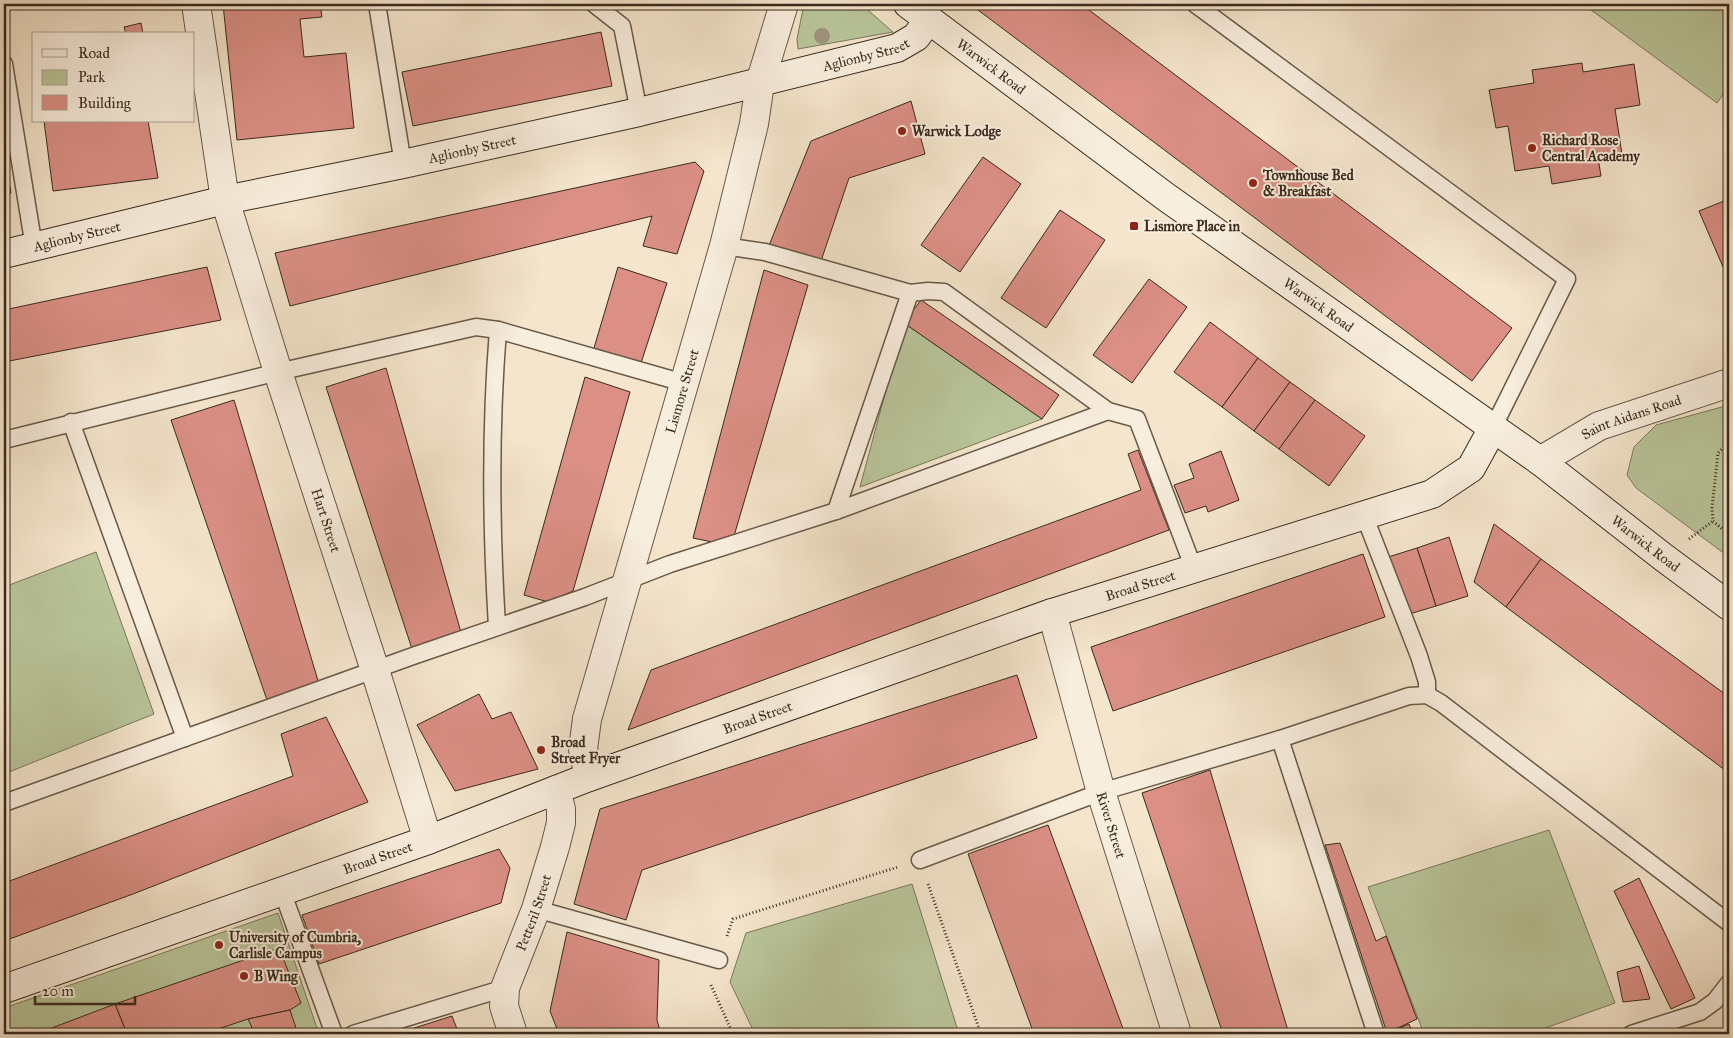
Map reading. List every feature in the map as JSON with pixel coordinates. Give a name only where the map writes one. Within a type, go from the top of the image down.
[{"type":"street","name":"Hart Street","points":[[196,4],[225,200],[428,840]]},
{"type":"street","name":"Lismore Street","points":[[589,777],[583,749],[587,719],[625,582],[724,246],[754,124],[760,83],[784,4]]},
{"type":"street","name":"Aglionby Street","points":[[4,254],[225,200],[403,164],[639,112],[897,48],[916,37],[918,11]]},
{"type":"street","name":"Warwick Road","points":[[918,11],[1166,197],[1540,461],[1729,606]]},
{"type":"street","name":"Saint Aidans Road","points":[[1540,461],[1599,426],[1729,383]]},
{"type":"street","name":"Broad Street","points":[[4,989],[428,840],[589,777],[1052,613],[1432,494],[1471,468],[1494,428]]},
{"type":"street","name":"River Street","points":[[1052,613],[1101,792],[1177,1034]]},
{"type":"street","name":"Petteril Street","points":[[513,1034],[504,1006],[505,988],[536,909],[561,823],[561,809],[556,790]]},
{"type":"lane","points":[[377,4],[403,164]]},
{"type":"lane","points":[[594,4],[622,26],[639,112]]},
{"type":"lane","points":[[1195,4],[1567,279],[1494,428]]},
{"type":"lane","points":[[4,64],[34,247]]},
{"type":"lane","points":[[724,246],[765,252],[910,293],[928,290],[944,292],[1108,411],[1138,419],[1194,569]]},
{"type":"lane","points":[[836,511],[910,293]]},
{"type":"lane","points":[[4,440],[278,372],[476,327],[498,330],[684,383]]},
{"type":"lane","points":[[497,626],[493,556],[493,394],[498,330]]},
{"type":"lane","points":[[4,803],[625,582],[670,564],[836,511],[1108,411]]},
{"type":"lane","points":[[71,422],[185,738]]},
{"type":"lane","points":[[1364,515],[1419,656],[1427,682],[1427,695]]},
{"type":"lane","points":[[920,860],[1101,792],[1280,739],[1409,696],[1427,695],[1441,703],[1729,923]]},
{"type":"lane","points":[[1280,739],[1376,1034]]},
{"type":"lane","points":[[282,890],[334,1034]]},
{"type":"lane","points":[[536,909],[719,960]]},
{"type":"lane","points":[[1631,1034],[1700,1012],[1715,1001],[1729,983]]},
{"type":"lane","points":[[353,1034],[505,988]]},
{"type":"path","points":[[1729,442],[1718,453],[1712,508],[1713,521],[1729,534]]},
{"type":"path","points":[[733,1034],[710,983],[733,919],[920,860],[981,1034]]},
{"type":"green space","points":[[804,4],[861,4],[893,32],[798,49],[797,39]]},
{"type":"green space","points":[[1583,4],[1729,4],[1729,86],[1717,103]]},
{"type":"green space","points":[[904,323],[1042,419],[860,487]]},
{"type":"green space","points":[[1729,405],[1729,557],[1636,488],[1627,475],[1634,447],[1656,425]]},
{"type":"green space","points":[[96,552],[154,714],[4,774],[4,587]]},
{"type":"green space","points":[[1549,830],[1615,1003],[1529,1034],[1424,1034],[1368,887]]},
{"type":"green space","points":[[912,884],[959,1034],[755,1034],[730,982],[746,933]]},
{"type":"green space","name":"University of Cumbria, Carlisle Campus","points":[[278,913],[319,1034],[4,1034],[4,1008]]},
{"type":"building","points":[[223,4],[320,4],[322,17],[300,19],[304,57],[346,53],[354,128],[237,140]]},
{"type":"building","points":[[970,4],[1081,4],[1512,328],[1472,381]]},
{"type":"building","points":[[141,23],[143,32],[125,32],[124,27]]},
{"type":"building","points":[[601,32],[612,86],[413,126],[402,72]]},
{"type":"building","points":[[1582,63],[1583,72],[1634,64],[1640,105],[1615,109],[1622,154],[1598,158],[1601,176],[1552,184],[1549,166],[1515,171],[1508,126],[1496,128],[1489,90],[1534,83],[1532,70]]},
{"type":"building","points":[[911,101],[925,154],[849,178],[821,261],[768,248],[811,141]]},
{"type":"building","points":[[44,122],[148,122],[158,178],[53,191]]},
{"type":"building","points":[[4,154],[11,193],[4,195]]},
{"type":"building","points":[[983,157],[1021,184],[960,272],[921,245]]},
{"type":"building","points":[[695,162],[704,171],[677,254],[643,246],[652,216],[290,306],[275,253]]},
{"type":"building","points":[[1729,199],[1729,281],[1699,211]]},
{"type":"building","points":[[1060,210],[1105,240],[1046,328],[1001,298]]},
{"type":"building","points":[[207,267],[221,320],[4,362],[4,310]]},
{"type":"building","points":[[618,267],[667,283],[641,363],[594,348]]},
{"type":"building","points":[[764,270],[808,285],[734,536],[712,542],[693,538]]},
{"type":"building","points":[[1149,279],[1187,307],[1132,383],[1093,355]]},
{"type":"building","points":[[921,300],[1059,395],[1042,419],[904,323]]},
{"type":"building","points":[[1210,322],[1258,358],[1222,407],[1174,372]]},
{"type":"building","points":[[1258,358],[1290,382],[1254,431],[1222,407]]},
{"type":"building","points":[[386,368],[462,636],[414,655],[326,387]]},
{"type":"building","points":[[585,377],[630,392],[573,591],[548,602],[524,595]]},
{"type":"building","points":[[1290,382],[1315,400],[1279,449],[1254,431]]},
{"type":"building","points":[[234,400],[319,684],[268,703],[171,420]]},
{"type":"building","points":[[1315,400],[1365,436],[1329,486],[1279,449]]},
{"type":"building","points":[[1138,450],[1169,530],[628,730],[651,670],[1141,490],[1128,454]]},
{"type":"building","points":[[1221,451],[1239,500],[1208,512],[1206,506],[1185,513],[1174,485],[1194,478],[1189,464]]},
{"type":"building","points":[[1494,524],[1541,559],[1506,607],[1474,582]]},
{"type":"building","points":[[1449,537],[1468,596],[1436,606],[1417,548]]},
{"type":"building","points":[[1417,548],[1436,606],[1403,616],[1385,558]]},
{"type":"building","points":[[1363,554],[1385,617],[1113,711],[1091,647]]},
{"type":"building","points":[[1541,559],[1729,697],[1729,773],[1506,607]]},
{"type":"building","points":[[1017,675],[1037,738],[642,870],[626,920],[574,904],[600,809]]},
{"type":"building","points":[[479,694],[492,719],[511,712],[538,769],[455,791],[417,725]]},
{"type":"building","points":[[326,717],[368,802],[133,894],[4,941],[4,883],[293,776],[281,734]]},
{"type":"building","points":[[1210,770],[1289,1034],[1223,1034],[1142,793]]},
{"type":"building","points":[[1048,825],[1125,1034],[1034,1034],[968,854]]},
{"type":"building","points":[[1340,843],[1376,941],[1386,936],[1417,1019],[1387,1033],[1325,845]]},
{"type":"building","points":[[499,849],[510,868],[501,903],[319,964],[302,915]]},
{"type":"building","points":[[1639,878],[1695,998],[1671,1009],[1614,891]]},
{"type":"building","points":[[567,932],[659,960],[657,1020],[661,1034],[559,1034],[550,1011]]},
{"type":"building","name":"B Wing","points":[[279,948],[301,1003],[290,1010],[248,1019],[203,1034],[127,1034],[115,1004]]},
{"type":"building","points":[[1639,966],[1650,999],[1623,1002],[1617,972]]},
{"type":"building","points":[[115,1004],[127,1034],[36,1034]]},
{"type":"building","points":[[290,1010],[298,1034],[255,1034],[248,1019]]},
{"type":"building","points":[[452,1016],[459,1034],[409,1034],[408,1030]]},
{"type":"building","points":[[1409,1024],[1413,1034],[1387,1033]]},
{"type":"place","name":"Warwick Lodge","points":[[902,131]]},
{"type":"place","name":"Richard Rose Central Academy","points":[[1532,148]]},
{"type":"place","name":"Townhouse Bed & Breakfast","points":[[1253,183]]},
{"type":"place","name":"Lismore Place in","points":[[1134,226]]},
{"type":"place","name":"Broad Street Fryer","points":[[541,750]]},
{"type":"place","name":"University of Cumbria, Carlisle Campus","points":[[219,945]]},
{"type":"place","name":"B Wing","points":[[244,976]]}]
